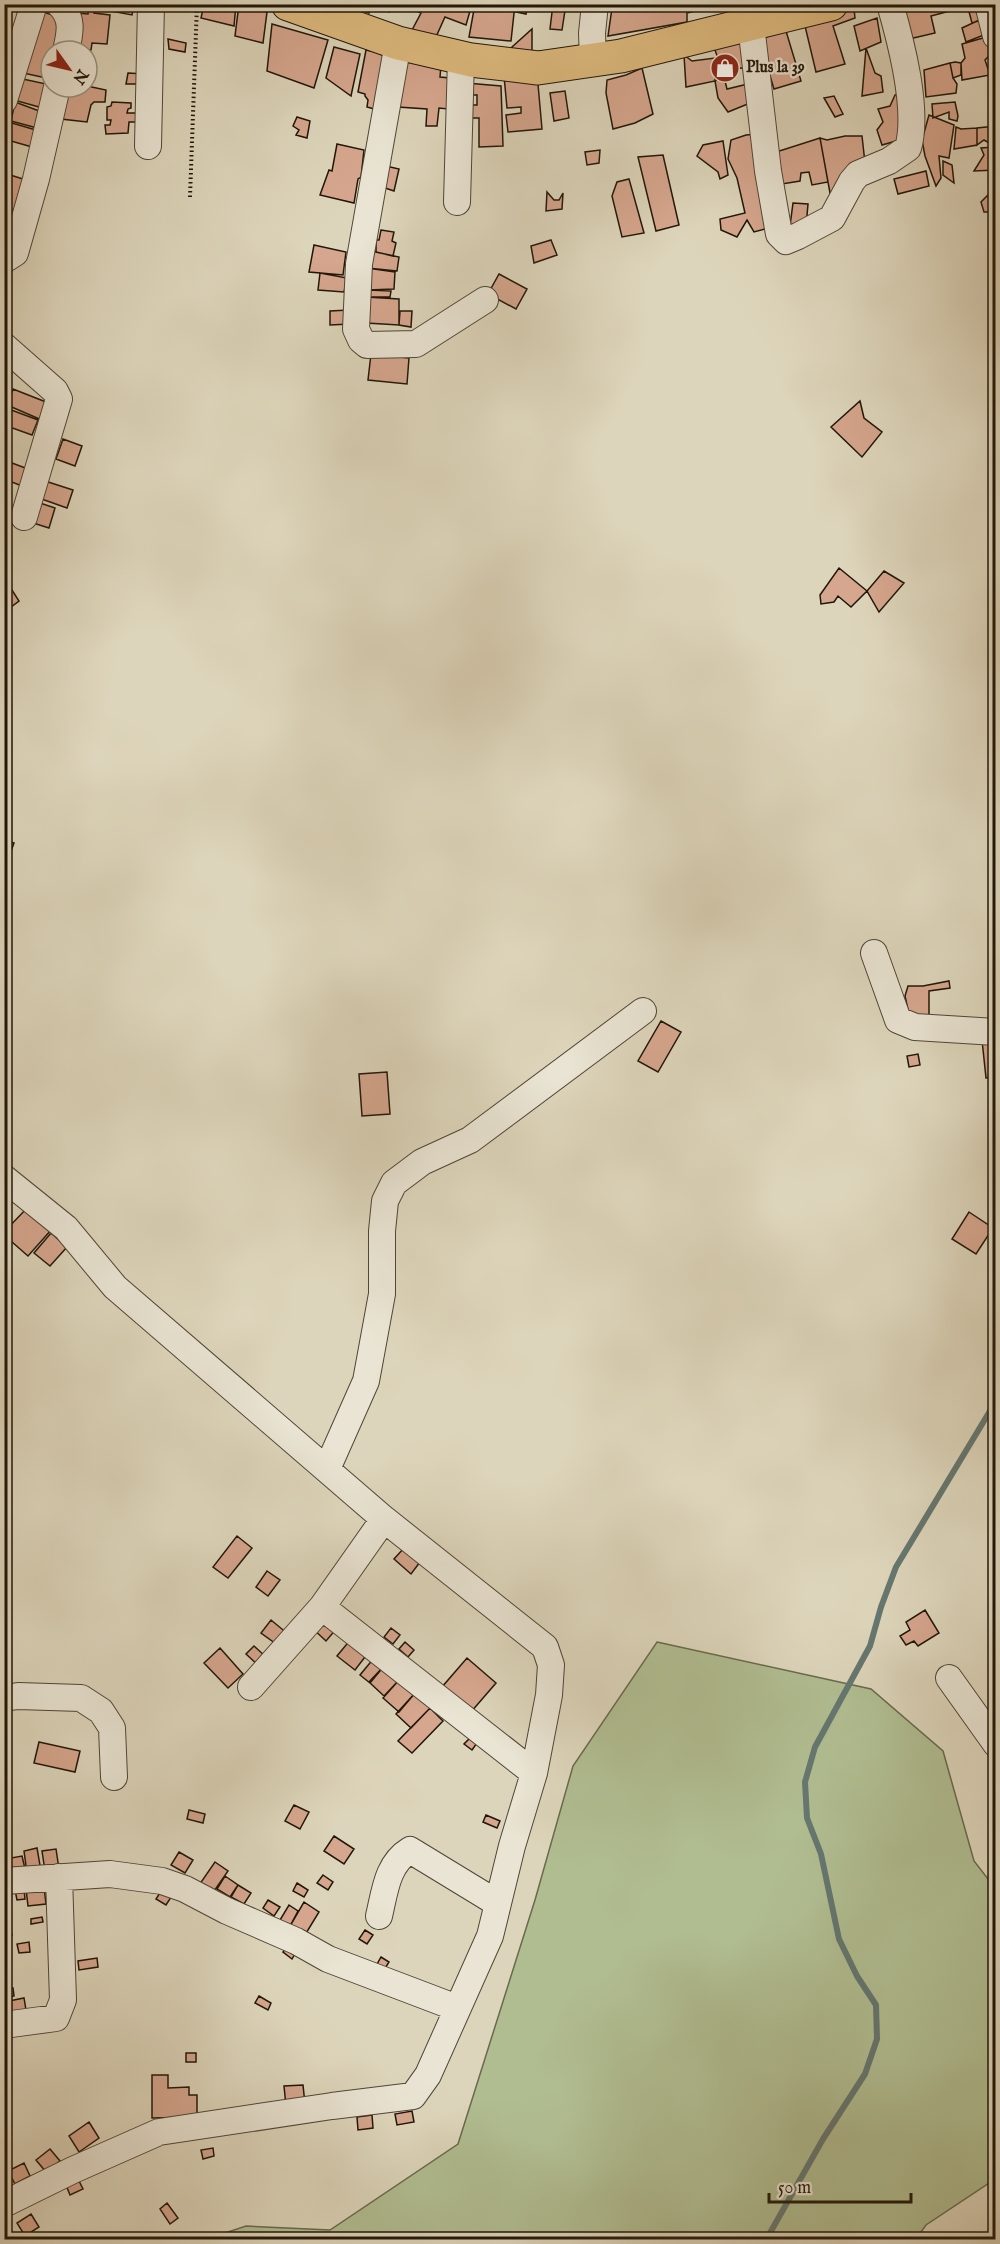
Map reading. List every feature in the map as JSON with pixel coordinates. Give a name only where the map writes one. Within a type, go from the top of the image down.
[{"type":"main road","points":[[306,8],[398,44],[461,58],[538,68],[593,61],[752,25],[831,4]]},
{"type":"street","points":[[4,100],[34,4]]},
{"type":"street","points":[[59,4],[66,11],[70,24],[68,39]]},
{"type":"street","points":[[148,146],[151,4]]},
{"type":"street","points":[[593,61],[594,4]]},
{"type":"street","points":[[752,25],[768,171],[779,234],[786,241],[832,218],[858,174],[889,161],[908,148],[912,122],[898,34],[890,4]]},
{"type":"street","points":[[988,4],[996,36]]},
{"type":"street","points":[[398,44],[359,264],[356,329],[361,340],[367,345],[416,344],[485,300]]},
{"type":"street","points":[[457,202],[461,58]]},
{"type":"street","points":[[4,260],[15,253],[36,179],[54,99]]},
{"type":"street","points":[[4,346],[55,391],[59,399],[24,517]]},
{"type":"street","points":[[874,953],[898,1020],[915,1027],[996,1032]]},
{"type":"street","points":[[327,1469],[366,1381],[382,1294],[382,1231],[385,1201],[394,1183],[422,1162],[470,1140],[643,1011]]},
{"type":"street","points":[[4,1178],[66,1228],[115,1287],[384,1519],[545,1647],[551,1665],[549,1695],[534,1773],[497,1903],[490,1936],[428,2075],[412,2096],[159,2132],[4,2204]]},
{"type":"street","points":[[251,1687],[322,1606],[384,1519]]},
{"type":"street","points":[[322,1606],[534,1773]]},
{"type":"street","points":[[949,1678],[996,1744]]},
{"type":"street","points":[[4,1698],[18,1696],[81,1698],[101,1711],[112,1728],[114,1777]]},
{"type":"street","points":[[379,1916],[387,1882],[399,1857],[410,1850],[497,1903]]},
{"type":"street","points":[[4,1881],[110,1874],[162,1881],[185,1889],[227,1911],[296,1941],[328,1959],[457,2008]]},
{"type":"street","points":[[4,2025],[56,2018],[63,2000],[59,1877]]},
{"type":"path","points":[[190,197],[197,4]]},
{"type":"green space","points":[[657,1642],[871,1689],[943,1751],[974,1861],[995,1888],[995,2179],[926,2225],[916,2239],[207,2239],[246,2226],[330,2230],[458,2144],[535,1900],[573,1766]]},
{"type":"building","points":[[89,4],[94,4],[94,13],[110,15],[107,44],[99,43],[99,39],[75,39],[76,13],[88,14]]},
{"type":"building","points":[[106,4],[134,4],[132,15],[105,10]]},
{"type":"building","points":[[171,4],[185,4],[185,11],[171,7]]},
{"type":"building","points":[[204,4],[236,4],[234,26],[201,18]]},
{"type":"building","points":[[239,4],[267,12],[263,43],[235,36]]},
{"type":"building","points":[[345,4],[372,4],[369,13]]},
{"type":"building","points":[[378,4],[392,4],[389,12]]},
{"type":"building","points":[[401,4],[472,4],[466,25],[445,17],[435,39],[412,30],[421,13]]},
{"type":"building","points":[[475,4],[515,4],[511,41],[469,37]]},
{"type":"building","points":[[518,4],[528,4],[526,14],[516,12]]},
{"type":"building","points":[[553,4],[566,4],[562,30],[550,29]]},
{"type":"building","points":[[625,4],[720,5],[687,13],[687,22],[608,36],[612,8]]},
{"type":"building","points":[[721,4],[763,4],[726,15]]},
{"type":"building","points":[[901,4],[948,4],[950,11],[931,16],[935,33],[909,39]]},
{"type":"building","points":[[967,4],[982,4],[987,18],[972,23]]},
{"type":"building","points":[[854,9],[855,18],[833,26],[845,64],[816,72],[805,26]]},
{"type":"building","points":[[40,11],[66,19],[61,39],[39,39],[39,76],[23,73]]},
{"type":"building","points":[[877,18],[881,42],[860,51],[854,26]]},
{"type":"building","points":[[977,21],[986,22],[989,33],[966,42],[962,28]]},
{"type":"building","points":[[272,24],[328,40],[314,88],[267,71]]},
{"type":"building","points":[[532,29],[532,51],[515,59],[512,47]]},
{"type":"building","points":[[786,31],[801,81],[774,89],[759,39]]},
{"type":"building","points":[[990,36],[994,51],[985,60],[990,75],[962,80],[961,63],[965,58],[962,44]]},
{"type":"building","points":[[168,39],[186,43],[185,52],[169,49]]},
{"type":"building","points":[[745,40],[752,67],[722,70],[714,47]]},
{"type":"building","points":[[334,47],[360,54],[351,96],[326,78]]},
{"type":"building","points":[[866,48],[875,73],[881,76],[883,92],[862,96]]},
{"type":"building","points":[[366,50],[389,55],[378,110],[367,107],[368,100],[365,94],[358,92]]},
{"type":"building","points":[[684,55],[692,61],[715,58],[715,81],[686,87]]},
{"type":"building","points":[[401,61],[441,65],[440,77],[450,78],[448,109],[439,108],[437,126],[426,126],[427,109],[398,107]]},
{"type":"building","points":[[950,63],[961,63],[961,75],[953,78]]},
{"type":"building","points":[[950,63],[953,78],[957,84],[956,93],[926,97],[924,70]]},
{"type":"building","points":[[642,68],[653,114],[635,123],[613,129],[606,93],[607,80]]},
{"type":"building","points":[[128,73],[144,74],[146,84],[126,84]]},
{"type":"building","points":[[537,73],[542,129],[508,132],[506,115],[521,113],[521,107],[507,108],[504,76]]},
{"type":"building","points":[[724,77],[727,89],[752,83],[755,101],[728,112],[718,98],[715,81]]},
{"type":"building","points":[[18,78],[39,82],[39,99],[48,99],[46,109],[14,100]]},
{"type":"building","points":[[466,83],[501,86],[503,146],[479,147],[479,118],[469,118],[468,105],[477,105],[477,95],[467,95]]},
{"type":"building","points":[[99,89],[106,90],[105,102],[94,102],[91,105],[87,122],[61,119],[63,99],[99,99]]},
{"type":"building","points":[[565,91],[569,118],[554,121],[550,93]]},
{"type":"building","points":[[902,92],[910,137],[882,145],[877,130],[883,122],[878,109],[890,106],[895,95]]},
{"type":"building","points":[[834,96],[843,114],[835,117],[824,98]]},
{"type":"building","points":[[15,102],[42,112],[37,128],[11,121]]},
{"type":"building","points":[[112,102],[131,103],[131,108],[127,113],[137,113],[136,122],[129,122],[128,133],[106,134],[105,125],[110,125],[111,120],[107,120],[107,107],[111,106]]},
{"type":"building","points":[[955,102],[957,121],[949,119],[949,112],[933,118],[932,104]]},
{"type":"building","points":[[929,115],[954,125],[949,158],[939,156],[941,178],[936,186],[922,140]]},
{"type":"building","points":[[297,117],[310,121],[307,138],[296,135],[299,130],[293,126]]},
{"type":"building","points":[[5,121],[36,130],[32,147],[4,139]]},
{"type":"building","points":[[996,126],[996,147],[984,140],[977,145],[977,128]]},
{"type":"building","points":[[956,127],[977,128],[977,145],[954,149]]},
{"type":"building","points":[[758,134],[776,226],[754,232],[747,220],[737,237],[721,230],[720,219],[745,213],[737,178],[728,159],[731,140]]},
{"type":"building","points":[[845,136],[862,136],[865,163],[840,194],[830,193],[820,138],[827,140]]},
{"type":"building","points":[[820,138],[828,182],[812,185],[809,172],[801,173],[800,181],[782,184],[773,153]]},
{"type":"building","points":[[723,141],[728,175],[720,179],[718,172],[697,156],[703,145]]},
{"type":"building","points":[[337,144],[364,150],[361,177],[358,179],[354,203],[320,195],[329,170],[332,171]]},
{"type":"building","points":[[995,147],[996,170],[974,171],[984,155],[981,148]]},
{"type":"building","points":[[600,150],[599,163],[587,165],[585,152]]},
{"type":"building","points":[[663,155],[679,225],[656,231],[638,157]]},
{"type":"building","points":[[943,161],[952,165],[954,183],[943,175]]},
{"type":"building","points":[[386,166],[399,169],[394,191],[382,187]]},
{"type":"building","points":[[926,171],[929,186],[898,194],[894,179]]},
{"type":"building","points":[[4,173],[23,179],[14,210],[4,208]]},
{"type":"building","points":[[629,179],[644,233],[622,237],[612,196],[617,182]]},
{"type":"building","points":[[547,192],[554,200],[559,200],[563,193],[562,209],[546,211]]},
{"type":"building","points":[[988,195],[996,200],[996,212],[984,212],[981,202]]},
{"type":"building","points":[[793,203],[808,204],[806,227],[790,226]]},
{"type":"building","points":[[4,225],[10,227],[6,242],[4,242]]},
{"type":"building","points":[[381,230],[394,232],[392,241],[396,243],[393,256],[376,252],[376,240],[379,240]]},
{"type":"building","points":[[551,240],[557,255],[534,263],[531,246]]},
{"type":"building","points":[[314,245],[346,252],[343,275],[309,272]]},
{"type":"building","points":[[371,251],[399,257],[397,271],[367,268]]},
{"type":"building","points":[[367,268],[395,272],[394,289],[368,290]]},
{"type":"building","points":[[320,273],[347,278],[344,292],[318,290]]},
{"type":"building","points":[[499,274],[527,289],[516,309],[488,294]]},
{"type":"building","points":[[368,290],[391,291],[390,297],[366,297]]},
{"type":"building","points":[[366,297],[399,299],[399,325],[366,323]]},
{"type":"building","points":[[349,310],[350,324],[330,325],[330,311]]},
{"type":"building","points":[[400,311],[412,311],[411,327],[399,325]]},
{"type":"building","points":[[371,354],[409,358],[407,384],[368,380]]},
{"type":"building","points":[[13,389],[51,404],[44,421],[7,405]]},
{"type":"building","points":[[860,401],[864,418],[882,432],[862,457],[831,427]]},
{"type":"building","points":[[6,408],[38,420],[32,435],[4,425]]},
{"type":"building","points":[[63,439],[82,446],[75,466],[56,459]]},
{"type":"building","points":[[4,460],[28,469],[22,486],[4,479]]},
{"type":"building","points":[[42,480],[73,490],[67,508],[36,497]]},
{"type":"building","points":[[37,502],[55,508],[49,528],[30,522]]},
{"type":"building","points":[[839,568],[867,591],[851,607],[838,596],[834,602],[821,604],[820,595]]},
{"type":"building","points":[[884,571],[904,583],[879,612],[867,591]]},
{"type":"building","points":[[10,587],[19,601],[7,610],[4,607],[4,591]]},
{"type":"building","points":[[4,840],[14,843],[6,865],[4,864]]},
{"type":"building","points":[[949,981],[950,988],[929,991],[929,1019],[910,1019],[905,996],[908,986],[923,986]]},
{"type":"building","points":[[661,1021],[681,1032],[658,1072],[638,1061]]},
{"type":"building","points":[[996,1039],[996,1077],[986,1078],[982,1040]]},
{"type":"building","points":[[918,1054],[920,1065],[909,1067],[907,1056]]},
{"type":"building","points":[[387,1072],[390,1114],[362,1116],[359,1074]]},
{"type":"building","points":[[28,1207],[52,1229],[28,1256],[4,1235],[4,1232]]},
{"type":"building","points":[[969,1212],[993,1228],[976,1254],[952,1239]]},
{"type":"building","points":[[51,1233],[67,1247],[50,1266],[34,1253]]},
{"type":"building","points":[[237,1536],[252,1548],[228,1578],[213,1567]]},
{"type":"building","points":[[404,1548],[420,1562],[411,1574],[394,1559]]},
{"type":"building","points":[[267,1571],[280,1580],[268,1596],[256,1587]]},
{"type":"building","points":[[925,1610],[939,1633],[918,1646],[914,1641],[906,1645],[900,1636],[910,1630],[906,1622]]},
{"type":"building","points":[[322,1615],[337,1628],[326,1641],[311,1627]]},
{"type":"building","points":[[271,1620],[288,1634],[279,1646],[261,1633]]},
{"type":"building","points":[[391,1628],[400,1635],[393,1644],[384,1637]]},
{"type":"building","points":[[351,1639],[368,1653],[355,1670],[337,1656]]},
{"type":"building","points":[[405,1642],[414,1650],[408,1657],[399,1649]]},
{"type":"building","points":[[254,1646],[265,1656],[258,1665],[246,1654]]},
{"type":"building","points":[[220,1648],[243,1674],[228,1688],[204,1663]]},
{"type":"building","points":[[374,1658],[384,1666],[370,1683],[360,1675]]},
{"type":"building","points":[[467,1658],[496,1683],[471,1712],[442,1687]]},
{"type":"building","points":[[384,1666],[399,1680],[384,1696],[369,1682]]},
{"type":"building","points":[[399,1680],[415,1693],[399,1712],[383,1698]]},
{"type":"building","points":[[415,1693],[430,1708],[411,1728],[396,1714]]},
{"type":"building","points":[[430,1708],[443,1721],[412,1753],[398,1741]]},
{"type":"building","points":[[470,1738],[477,1743],[472,1750],[464,1744]]},
{"type":"building","points":[[39,1742],[80,1751],[75,1772],[34,1763]]},
{"type":"building","points":[[294,1805],[309,1812],[300,1829],[285,1821]]},
{"type":"building","points":[[189,1810],[205,1814],[203,1823],[187,1819]]},
{"type":"building","points":[[486,1815],[500,1821],[497,1828],[483,1822]]},
{"type":"building","points":[[334,1836],[354,1849],[344,1864],[324,1851]]},
{"type":"building","points":[[37,1848],[41,1871],[27,1873],[24,1851]]},
{"type":"building","points":[[56,1849],[59,1869],[45,1871],[42,1851]]},
{"type":"building","points":[[179,1852],[193,1860],[185,1873],[171,1865]]},
{"type":"building","points":[[22,1856],[26,1873],[8,1876],[5,1859]]},
{"type":"building","points":[[215,1862],[228,1871],[210,1897],[197,1888]]},
{"type":"building","points":[[323,1875],[333,1882],[328,1890],[317,1883]]},
{"type":"building","points":[[225,1876],[238,1885],[230,1897],[217,1889]]},
{"type":"building","points":[[297,1883],[308,1890],[304,1897],[293,1891]]},
{"type":"building","points":[[165,1885],[175,1891],[166,1905],[156,1899]]},
{"type":"building","points":[[238,1885],[251,1893],[244,1904],[231,1897]]},
{"type":"building","points":[[44,1887],[46,1904],[28,1906],[26,1889]]},
{"type":"building","points":[[24,1889],[25,1899],[17,1900],[15,1890]]},
{"type":"building","points":[[268,1900],[280,1907],[274,1916],[263,1908]]},
{"type":"building","points":[[304,1902],[319,1912],[305,1935],[290,1926]]},
{"type":"building","points":[[289,1905],[298,1911],[290,1926],[280,1920]]},
{"type":"building","points":[[42,1917],[43,1922],[31,1924],[31,1919]]},
{"type":"building","points":[[8,1925],[12,1935],[4,1938],[4,1926]]},
{"type":"building","points":[[365,1930],[373,1935],[367,1944],[359,1939]]},
{"type":"building","points":[[29,1942],[30,1952],[19,1953],[17,1944]]},
{"type":"building","points":[[287,1946],[296,1952],[292,1959],[283,1952]]},
{"type":"building","points":[[381,1957],[389,1962],[384,1970],[376,1966]]},
{"type":"building","points":[[97,1958],[98,1967],[79,1970],[78,1961]]},
{"type":"building","points":[[13,1988],[14,1996],[4,1998],[4,1989]]},
{"type":"building","points":[[259,1996],[271,2003],[268,2010],[255,2003]]},
{"type":"building","points":[[24,1998],[26,2010],[4,2014],[4,2002]]},
{"type":"building","points":[[186,2053],[196,2053],[196,2062],[186,2062]]},
{"type":"building","points":[[152,2075],[168,2075],[168,2088],[189,2087],[189,2095],[197,2095],[197,2117],[152,2118]]},
{"type":"building","points":[[303,2085],[305,2104],[286,2106],[284,2086]]},
{"type":"building","points":[[412,2111],[414,2122],[397,2125],[395,2114]]},
{"type":"building","points":[[372,2115],[373,2128],[358,2130],[357,2117]]},
{"type":"building","points":[[89,2122],[99,2138],[79,2152],[69,2136]]},
{"type":"building","points":[[213,2148],[214,2156],[203,2159],[201,2150]]},
{"type":"building","points":[[50,2149],[60,2161],[46,2172],[36,2160]]},
{"type":"building","points":[[24,2163],[30,2176],[15,2184],[8,2171]]},
{"type":"building","points":[[78,2179],[83,2189],[70,2195],[66,2185]]},
{"type":"building","points":[[167,2203],[178,2218],[170,2224],[160,2209]]},
{"type":"building","points":[[996,2207],[996,2224],[991,2208]]},
{"type":"building","points":[[31,2214],[39,2227],[25,2236],[17,2223]]},
{"type":"waterway","points":[[766,2240],[823,2139],[865,2074],[877,2039],[876,2005],[857,1976],[839,1939],[821,1854],[807,1818],[805,1782],[815,1747],[870,1646],[896,1567],[996,1401]]},
{"type":"place","name":"Plus la 39","points":[[725,68]]}]
